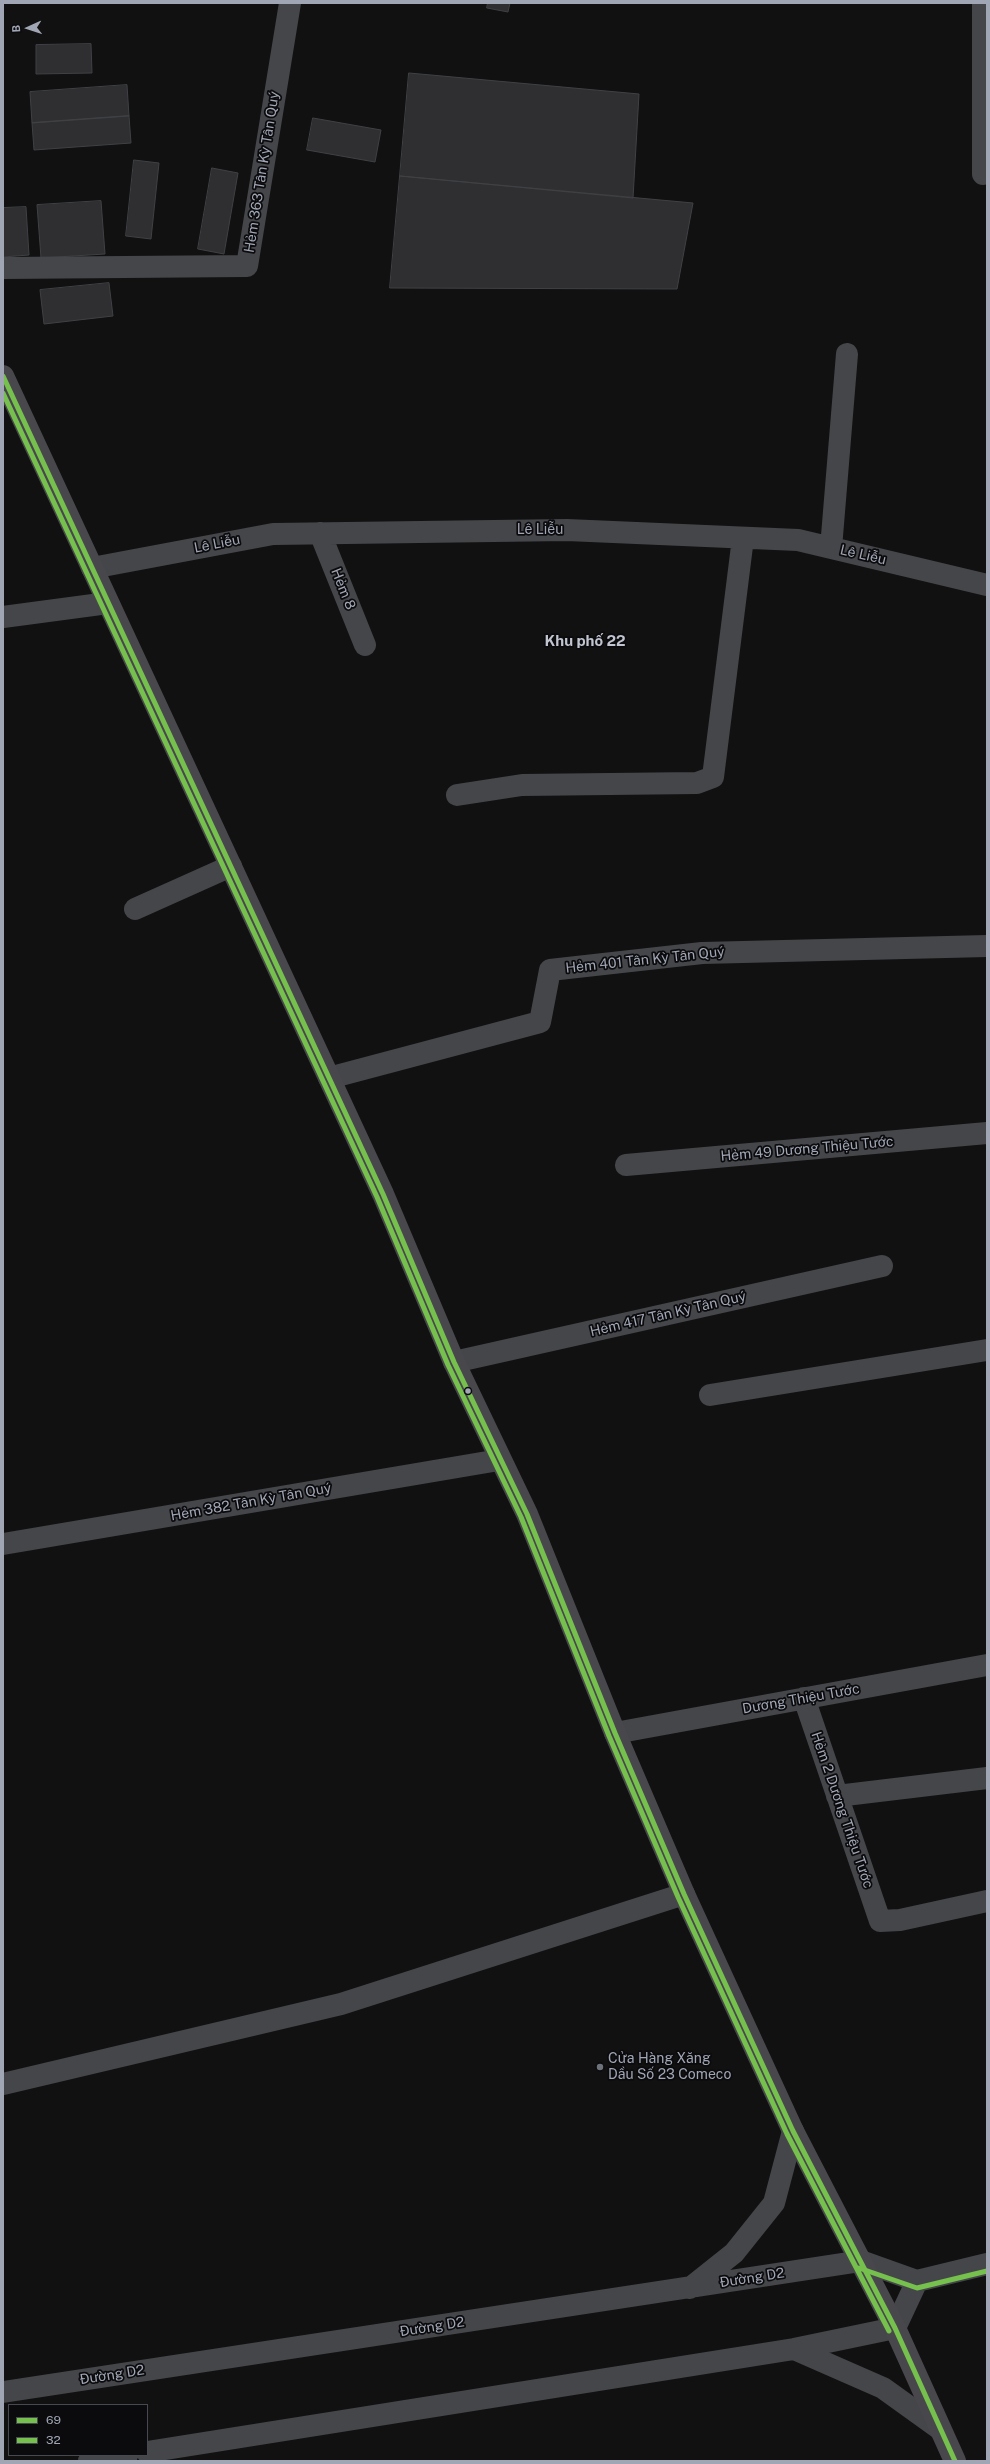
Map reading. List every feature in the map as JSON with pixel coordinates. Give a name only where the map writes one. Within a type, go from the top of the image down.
[{"type":"main road","points":[[3,376],[330,1078],[383,1194],[454,1362],[499,1460],[527,1514],[615,1733],[684,1894],[793,2130],[895,2328],[955,2461]]},
{"type":"street","name":"Hẻm 363 Tân Kỳ Tân Quý","points":[[3,268],[247,266],[290,3]]},
{"type":"street","points":[[983,3],[983,174]]},
{"type":"street","points":[[831,548],[847,354]]},
{"type":"street","name":"Lê Liễu","points":[[92,568],[273,534],[567,530],[798,540],[987,585]]},
{"type":"street","name":"Hẻm 8","points":[[320,533],[365,645]]},
{"type":"street","points":[[457,795],[522,785],[697,783],[713,777],[742,538]]},
{"type":"street","points":[[3,617],[108,602]]},
{"type":"street","points":[[135,909],[231,866]]},
{"type":"street","name":"Hẻm 401 Tân Kỳ Tân Quý","points":[[330,1078],[540,1022],[550,970],[702,953],[987,946]]},
{"type":"street","name":"Hẻm 49 Dương Thiệu Tước","points":[[626,1165],[987,1134]]},
{"type":"street","name":"Hẻm 417 Tân Kỳ Tân Quý","points":[[454,1362],[882,1266]]},
{"type":"street","points":[[710,1395],[987,1350]]},
{"type":"street","name":"Hẻm 382 Tân Kỳ Tân Quý","points":[[3,1544],[499,1460]]},
{"type":"street","name":"Dương Thiệu Tước","points":[[615,1733],[987,1665]]},
{"type":"street","name":"Hẻm 2 Dương Thiệu Tước","points":[[804,1698],[880,1921],[900,1920],[987,1901]]},
{"type":"street","points":[[837,1796],[987,1778]]},
{"type":"street","points":[[3,2084],[341,2004],[684,1894]]},
{"type":"street","points":[[690,2288],[734,2253],[774,2203],[793,2130]]},
{"type":"street","points":[[861,2261],[916,2281],[987,2264]]},
{"type":"street","name":"Đường D2","points":[[3,2392],[861,2261]]},
{"type":"street","points":[[148,2452],[794,2349],[895,2328],[916,2281]]},
{"type":"street","points":[[794,2349],[838,2366],[882,2388],[940,2429]]},
{"type":"street","points":[[89,2461],[121,2456]]},
{"type":"building","points":[[488,3],[510,3],[508,12],[487,8]]},
{"type":"building","points":[[91,44],[92,73],[36,74],[36,45]]},
{"type":"building","points":[[409,73],[639,94],[633,198],[400,176]]},
{"type":"building","points":[[127,85],[129,116],[32,123],[30,92]]},
{"type":"building","points":[[129,116],[131,143],[34,150],[32,123]]},
{"type":"building","points":[[313,118],[381,130],[375,162],[307,150]]},
{"type":"building","points":[[134,160],[159,163],[151,239],[126,236]]},
{"type":"building","points":[[212,168],[238,173],[224,254],[198,249]]},
{"type":"building","points":[[400,176],[693,203],[677,289],[390,288]]},
{"type":"building","points":[[101,201],[105,254],[41,258],[37,205]]},
{"type":"building","points":[[26,207],[29,255],[3,257],[3,208]]},
{"type":"building","points":[[109,283],[113,316],[44,324],[40,290]]},
{"type":"transit line","name":"69","points":[[3,376],[383,1194],[454,1362],[527,1514],[615,1733],[684,1894],[793,2131],[895,2328],[955,2461]]},
{"type":"transit line","name":"32","points":[[3,393],[377,1197],[448,1365],[521,1517],[609,1736],[678,1897],[787,2134],[889,2331]]},
{"type":"transit line","name":"32","points":[[859,2268],[917,2288],[987,2271]]},
{"type":"place","name":"Cửa Hàng Xăng Dầu Số 23 Comeco","points":[[600,2067]]},
{"type":"district","name":"Khu phố 22","points":[[585,641]]}]
